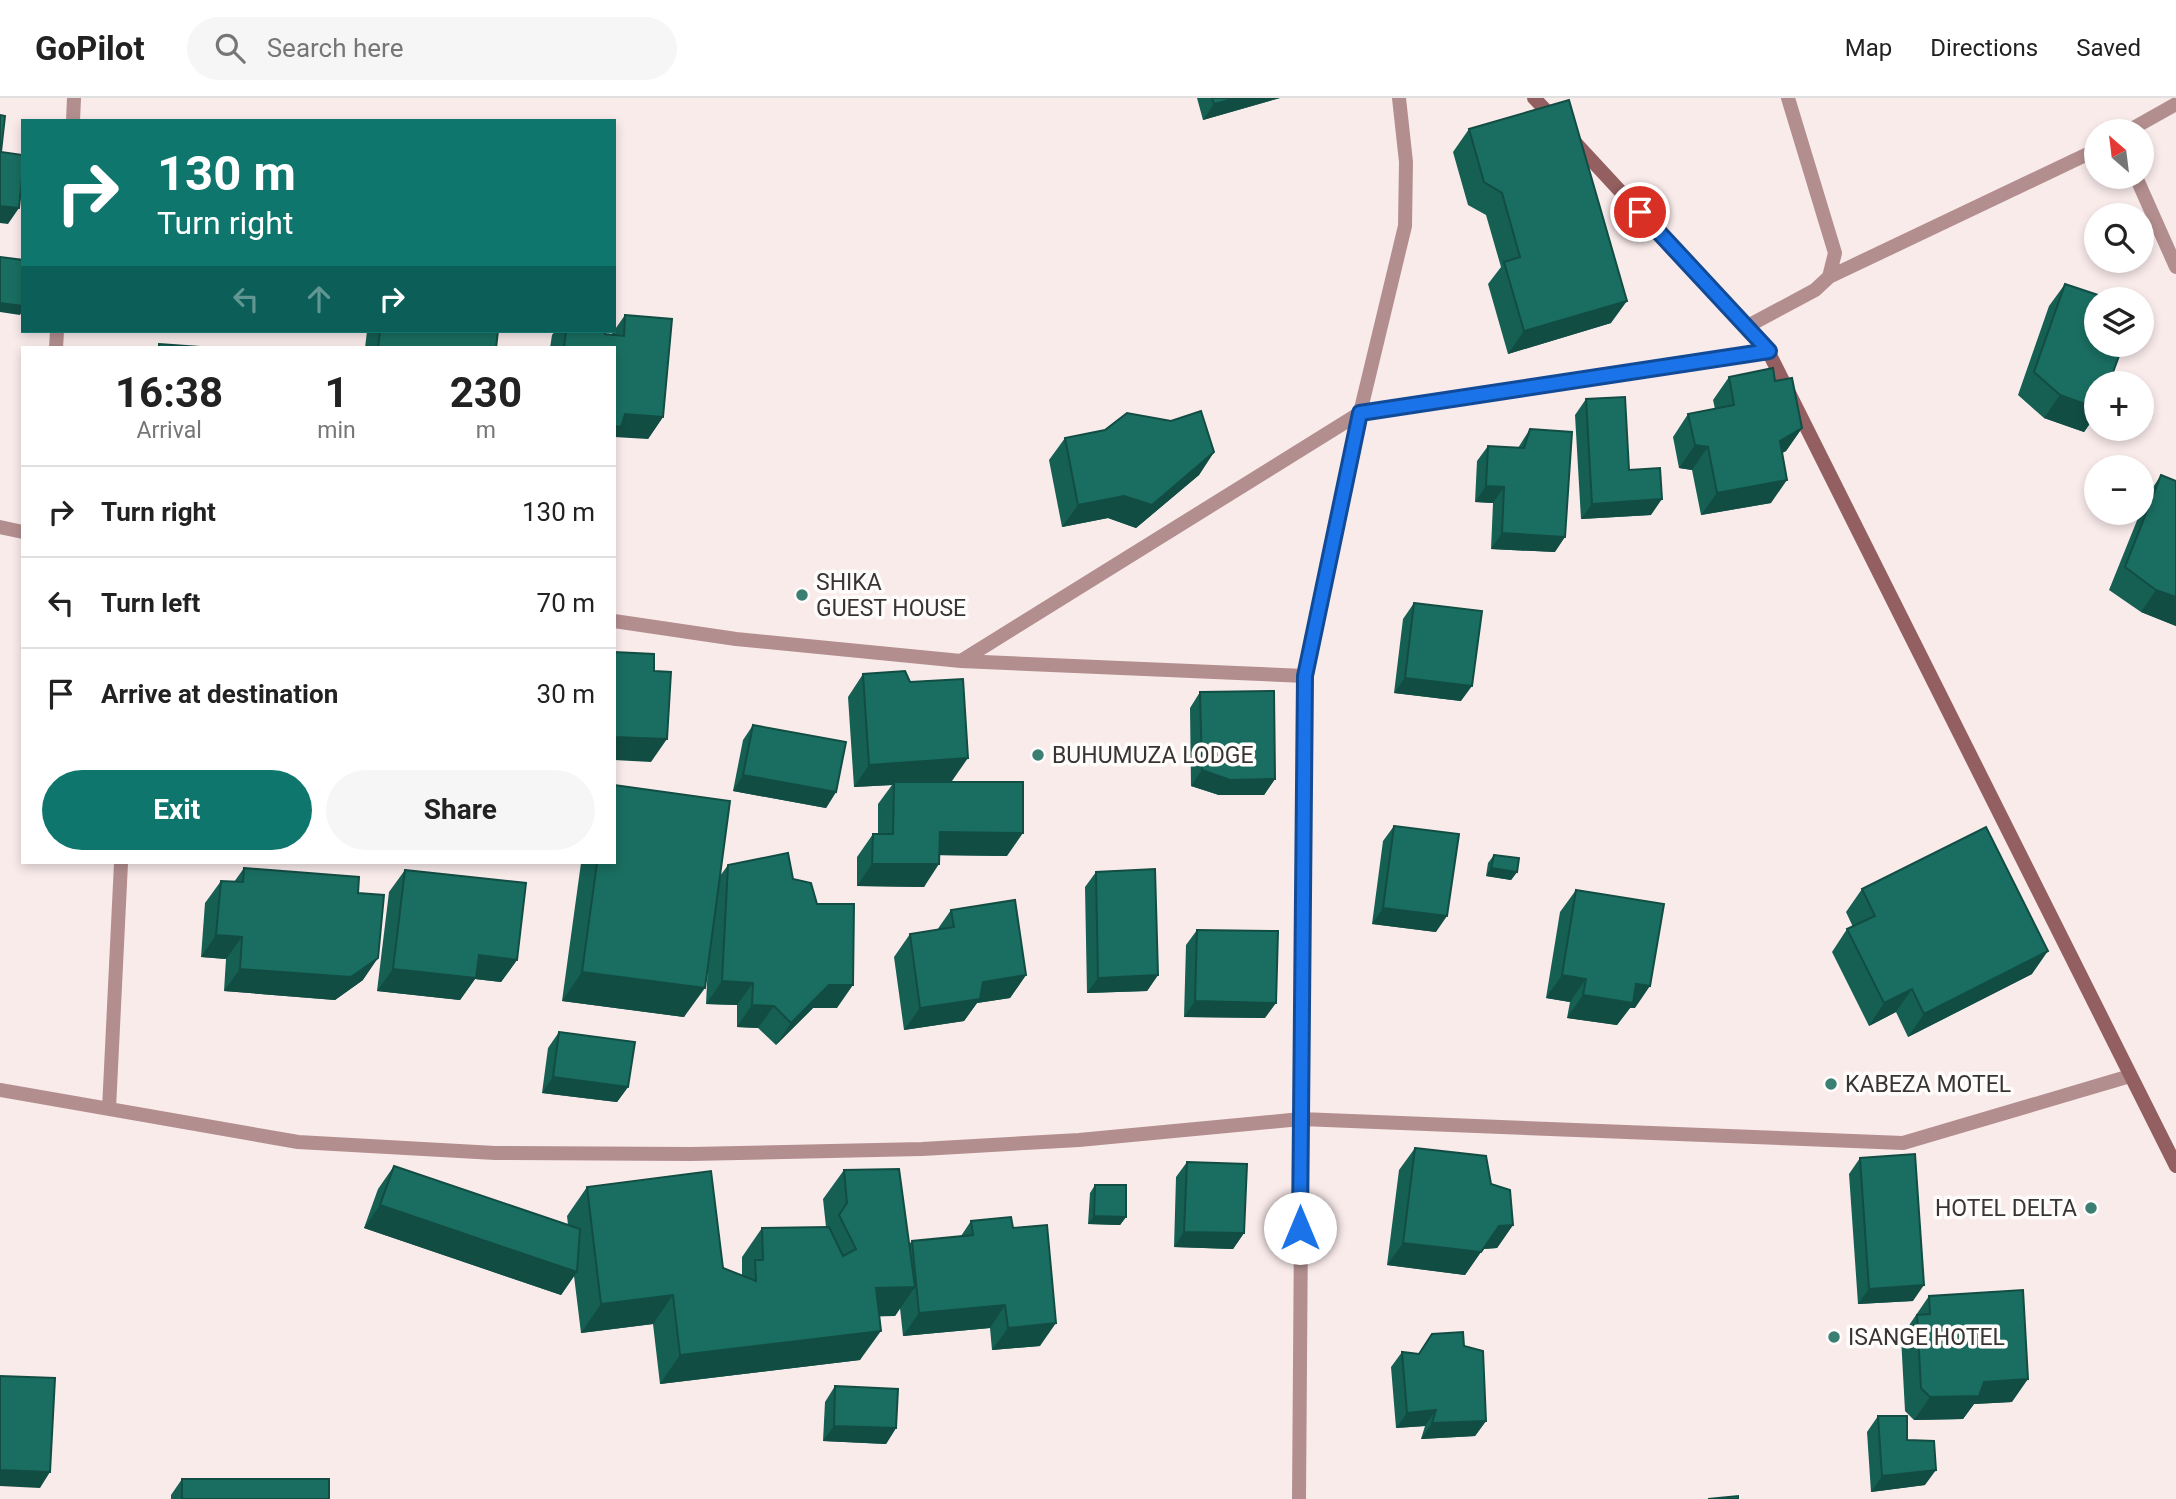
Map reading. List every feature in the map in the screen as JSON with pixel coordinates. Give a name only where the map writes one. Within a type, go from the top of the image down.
[{"type":"main road","points":[[1534,98],[1769,351],[2176,1166]]},
{"type":"street","points":[[73,119],[75,98]]},
{"type":"street","points":[[1298,1499],[1305,676],[1360,413],[1405,226],[1406,162],[1399,98]]},
{"type":"street","points":[[1788,98],[1835,253],[1829,277]]},
{"type":"street","points":[[2149,119],[2176,104]]},
{"type":"street","points":[[1746,327],[1815,290],[1829,277],[2084,156]]},
{"type":"street","points":[[2141,189],[2176,267]]},
{"type":"street","points":[[961,661],[1360,413],[1769,351]]},
{"type":"street","points":[[0,527],[21,531]]},
{"type":"street","points":[[616,621],[736,639],[961,661],[1305,676]]},
{"type":"street","points":[[109,1109],[121,864]]},
{"type":"street","points":[[0,1090],[298,1142],[495,1153],[691,1154],[922,1149],[1079,1140],[1301,1119],[1903,1143],[2130,1076]]},
{"type":"building","points":[[1212,98],[1236,98],[1214,104]]},
{"type":"building","points":[[1569,100],[1627,301],[1524,331],[1504,262],[1520,257],[1502,193],[1484,182],[1469,129]]},
{"type":"building","points":[[0,115],[5,116],[1,152],[21,155],[21,189],[19,208],[0,206]]},
{"type":"building","points":[[0,257],[21,260],[21,306],[0,303]]},
{"type":"building","points":[[2065,284],[2084,290],[2084,357],[2119,357],[2113,371],[2084,371],[2084,404],[2060,395],[2034,372]]},
{"type":"building","points":[[625,315],[672,319],[663,417],[625,414],[621,427],[616,426],[616,346],[564,346],[566,333],[624,336]]},
{"type":"building","points":[[380,333],[498,333],[496,346],[378,346]]},
{"type":"building","points":[[1773,368],[1775,381],[1792,378],[1802,428],[1780,441],[1787,480],[1717,493],[1708,447],[1695,445],[1688,414],[1734,405],[1729,377]]},
{"type":"building","points":[[1625,397],[1629,470],[1660,468],[1662,499],[1592,504],[1586,399]]},
{"type":"building","points":[[1201,411],[1214,452],[1152,505],[1124,496],[1078,505],[1065,438],[1105,430],[1127,413],[1171,421]]},
{"type":"building","points":[[1530,429],[1572,432],[1565,537],[1502,533],[1504,487],[1486,486],[1488,446],[1524,448]]},
{"type":"building","points":[[2161,475],[2176,481],[2176,597],[2156,590],[2125,567],[2141,525],[2154,525],[2154,493]]},
{"type":"building","points":[[1414,603],[1482,611],[1472,686],[1405,678]]},
{"type":"building","points":[[616,652],[654,654],[654,671],[671,672],[667,739],[616,737]]},
{"type":"building","points":[[905,671],[910,682],[963,679],[968,758],[869,765],[863,674]]},
{"type":"building","points":[[1274,691],[1275,779],[1230,780],[1202,770],[1200,692]]},
{"type":"building","points":[[753,725],[846,742],[836,792],[743,775]]},
{"type":"building","points":[[894,782],[1023,782],[1023,833],[940,832],[939,864],[872,864],[873,834],[893,834]]},
{"type":"building","points":[[616,785],[730,801],[705,988],[582,972],[597,864],[616,864]]},
{"type":"building","points":[[1394,826],[1459,834],[1447,916],[1383,908]]},
{"type":"building","points":[[1986,827],[2048,951],[1924,1014],[1912,989],[1884,1003],[1847,929],[1875,916],[1862,889]]},
{"type":"building","points":[[788,853],[793,879],[811,883],[817,904],[854,904],[853,985],[829,985],[791,1023],[774,1006],[752,1005],[753,983],[722,981],[728,865]]},
{"type":"building","points":[[1494,855],[1519,858],[1517,872],[1491,868]]},
{"type":"building","points":[[244,868],[359,877],[358,893],[384,895],[378,958],[351,977],[240,969],[242,937],[216,935],[221,881],[243,882]]},
{"type":"building","points":[[1155,869],[1158,975],[1098,978],[1096,872]]},
{"type":"building","points":[[405,870],[526,883],[517,960],[479,955],[476,978],[393,969]]},
{"type":"building","points":[[1576,890],[1664,904],[1650,986],[1636,984],[1633,1003],[1583,995],[1586,979],[1562,975]]},
{"type":"building","points":[[1015,900],[1026,975],[983,982],[980,999],[920,1008],[910,934],[954,927],[951,910]]},
{"type":"building","points":[[1197,930],[1278,931],[1276,1003],[1195,1001]]},
{"type":"building","points":[[559,1032],[635,1042],[628,1087],[553,1077]]},
{"type":"building","points":[[1415,1148],[1486,1156],[1491,1184],[1510,1190],[1513,1225],[1499,1226],[1481,1252],[1403,1243]]},
{"type":"building","points":[[1915,1154],[1924,1285],[1869,1289],[1860,1158]]},
{"type":"building","points":[[1187,1162],[1247,1164],[1244,1233],[1184,1232]]},
{"type":"building","points":[[394,1166],[580,1229],[577,1272],[380,1205]]},
{"type":"building","points":[[899,1169],[915,1287],[876,1288],[881,1331],[680,1355],[673,1295],[601,1304],[587,1187],[711,1171],[723,1268],[756,1281],[755,1260],[763,1260],[762,1228],[829,1227],[843,1256],[856,1249],[839,1215],[847,1203],[844,1170]]},
{"type":"building","points":[[1095,1185],[1126,1185],[1126,1217],[1094,1216]]},
{"type":"building","points":[[1011,1217],[1013,1228],[1047,1225],[1056,1323],[1008,1328],[1005,1305],[919,1313],[912,1241],[973,1235],[971,1221]]},
{"type":"building","points":[[2023,1290],[2028,1379],[1984,1382],[1979,1396],[1930,1397],[1921,1388],[1917,1315],[1930,1314],[1929,1296]]},
{"type":"building","points":[[1463,1332],[1464,1346],[1483,1351],[1486,1421],[1432,1423],[1436,1410],[1407,1413],[1402,1352],[1419,1354],[1432,1334]]},
{"type":"building","points":[[0,1376],[55,1378],[50,1472],[0,1470]]},
{"type":"building","points":[[835,1386],[898,1389],[896,1428],[834,1426]]},
{"type":"building","points":[[1878,1416],[1907,1416],[1907,1440],[1934,1441],[1936,1470],[1882,1476]]},
{"type":"building","points":[[182,1479],[329,1479],[329,1499],[182,1499]]},
{"type":"building","points":[[1738,1496],[1738,1499],[1708,1499]]},
{"type":"place","name":"SHIKA GUEST HOUSE","points":[[802,595]]},
{"type":"place","name":"BUHUMUZA LODGE","points":[[1038,755]]},
{"type":"place","name":"KABEZA MOTEL","points":[[1831,1084]]},
{"type":"place","name":"HOTEL DELTA","points":[[2091,1208]]},
{"type":"place","name":"ISANGE HOTEL","points":[[1834,1337]]},
{"type":"route","points":[[1300,1228],[1305,676],[1360,413],[1769,351],[1640,212]]}]
